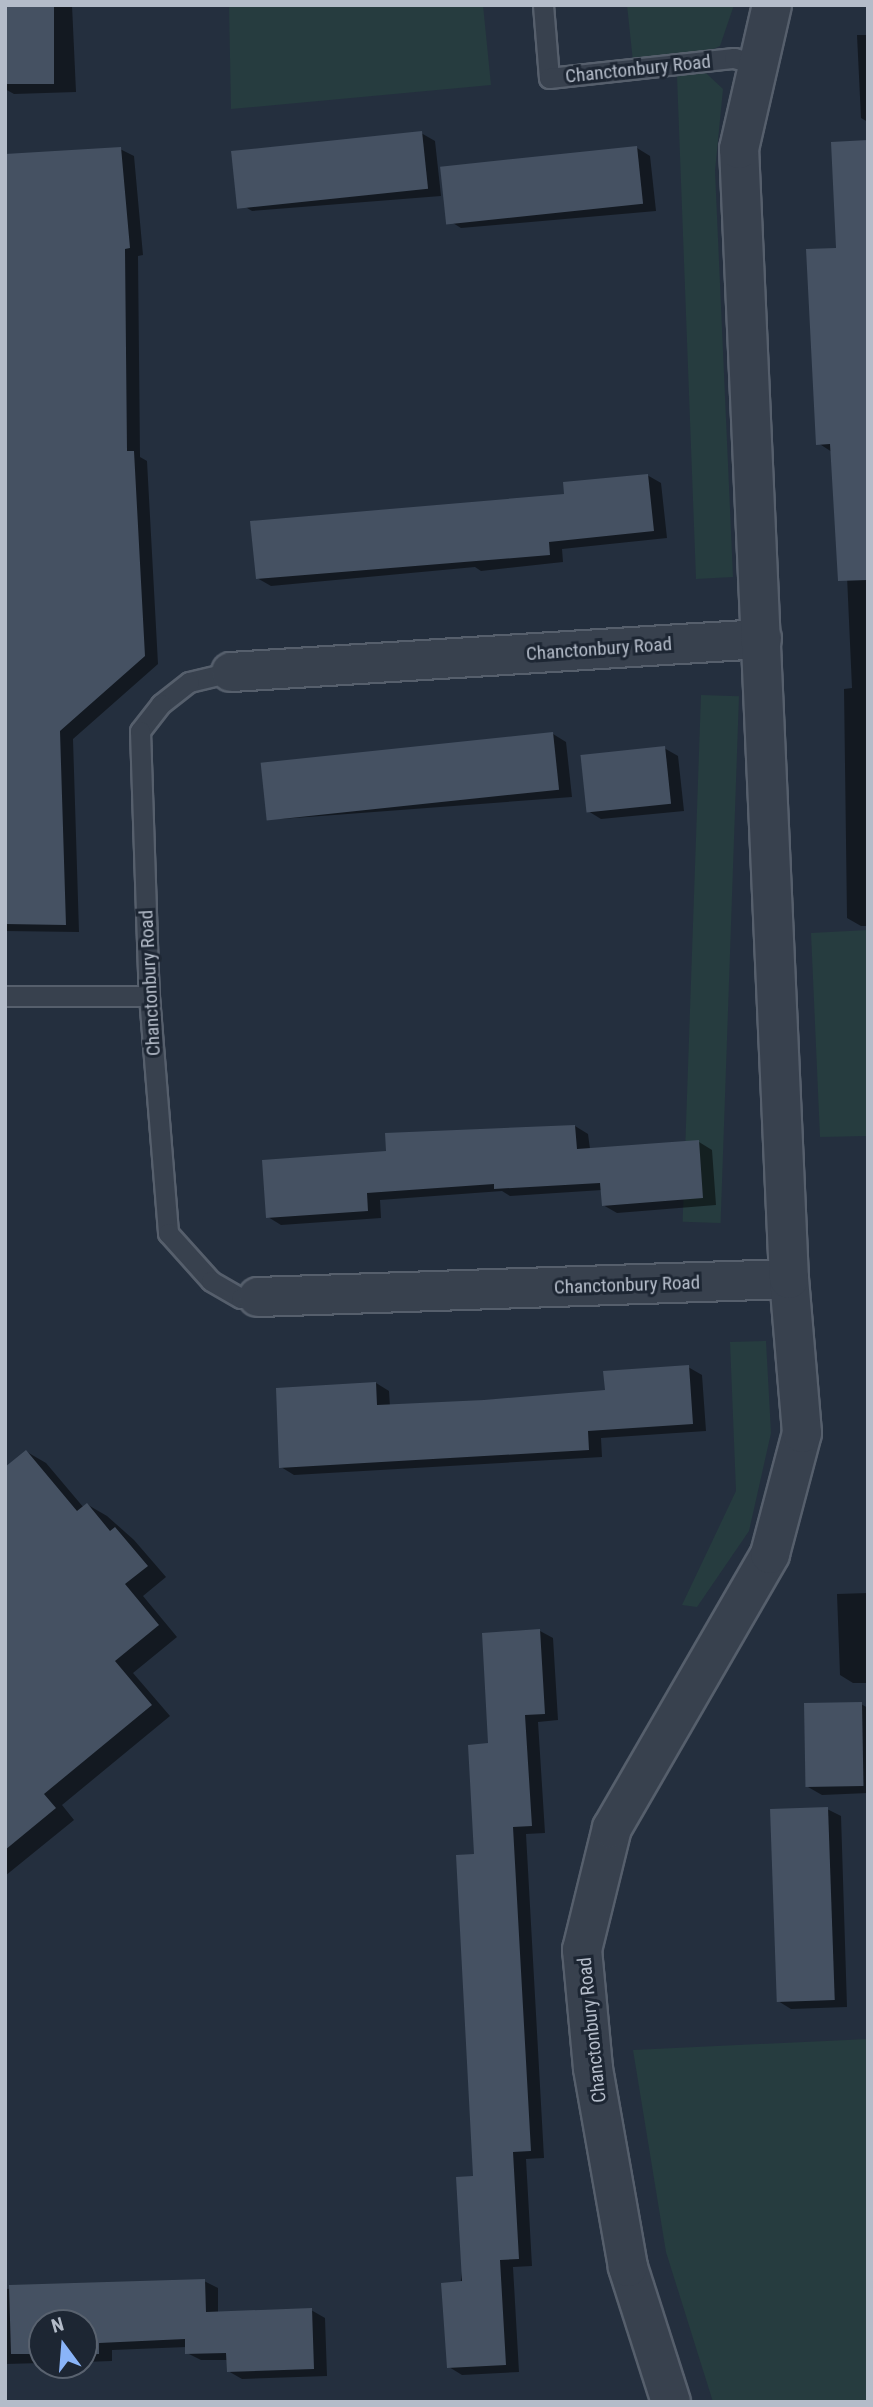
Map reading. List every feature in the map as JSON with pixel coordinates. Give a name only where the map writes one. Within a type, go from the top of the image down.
[{"type":"street","name":"Chanctonbury Road","points":[[671,2402],[628,2267],[593,2068],[582,1950],[612,1828],[770,1554],[802,1433],[789,1279],[739,149],[756,64],[772,5]]},
{"type":"street","name":"Chanctonbury Road","points":[[231,672],[762,639]]},
{"type":"street","name":"Chanctonbury Road","points":[[258,1297],[789,1279]]},
{"type":"lane","name":"Chanctonbury Road","points":[[543,5],[550,78],[734,58],[756,64]]},
{"type":"lane","name":"Chanctonbury Road","points":[[231,672],[189,682],[161,704],[140,731],[149,996],[169,1233],[211,1281],[242,1298],[258,1297]]},
{"type":"lane","points":[[5,996],[149,996]]},
{"type":"green space","points":[[229,5],[483,5],[491,85],[231,109]]},
{"type":"green space","points":[[627,5],[734,5],[720,46],[676,66],[634,71]]},
{"type":"green space","points":[[706,73],[723,89],[715,171],[733,577],[696,579],[677,76]]},
{"type":"green space","points":[[701,695],[739,696],[721,1223],[683,1222]]},
{"type":"green space","points":[[868,930],[868,1136],[820,1137],[811,933]]},
{"type":"green space","points":[[766,1341],[771,1433],[749,1531],[697,1607],[682,1605],[736,1491],[730,1342]]},
{"type":"green space","points":[[868,2039],[868,2402],[713,2402],[666,2252],[633,2050]]},
{"type":"building","points":[[5,5],[54,5],[54,84],[5,84]]},
{"type":"building","points":[[422,131],[428,189],[237,209],[231,151]]},
{"type":"building","points":[[868,140],[868,580],[838,581],[830,444],[816,445],[806,249],[836,248],[831,142]]},
{"type":"building","points":[[637,146],[643,204],[446,224],[440,167]]},
{"type":"building","points":[[121,147],[130,248],[125,249],[127,451],[134,451],[145,656],[60,731],[66,925],[5,924],[5,154]]},
{"type":"building","points":[[648,474],[654,531],[549,542],[550,555],[256,579],[250,521],[564,494],[563,482]]},
{"type":"building","points":[[553,732],[559,790],[267,820],[261,763]]},
{"type":"building","points":[[665,746],[671,804],[587,813],[580,755]]},
{"type":"building","points":[[575,1125],[577,1149],[699,1140],[703,1198],[602,1206],[600,1183],[494,1189],[494,1184],[367,1193],[368,1211],[266,1218],[262,1160],[386,1151],[385,1133]]},
{"type":"building","points":[[689,1365],[693,1424],[588,1431],[589,1450],[279,1468],[276,1388],[376,1382],[377,1405],[484,1400],[605,1390],[603,1371]]},
{"type":"building","points":[[26,1450],[77,1511],[87,1503],[110,1531],[115,1527],[148,1566],[125,1584],[159,1625],[115,1661],[152,1705],[44,1794],[56,1808],[5,1850],[5,1467]]},
{"type":"building","points":[[540,1629],[545,1714],[525,1715],[532,1826],[513,1827],[531,2151],[513,2152],[519,2259],[500,2260],[506,2365],[447,2368],[441,2283],[462,2281],[456,2177],[473,2176],[456,1855],[474,1854],[468,1745],[488,1743],[482,1633]]},
{"type":"building","points":[[862,1702],[863,1786],[805,1787],[804,1703]]},
{"type":"building","points":[[828,1807],[835,2000],[777,2002],[770,1809]]},
{"type":"building","points":[[205,2279],[206,2312],[312,2308],[314,2369],[227,2372],[226,2353],[185,2354],[185,2339],[99,2343],[98,2354],[98,2309],[28,2309],[28,2354],[11,2354],[9,2285]]}]
